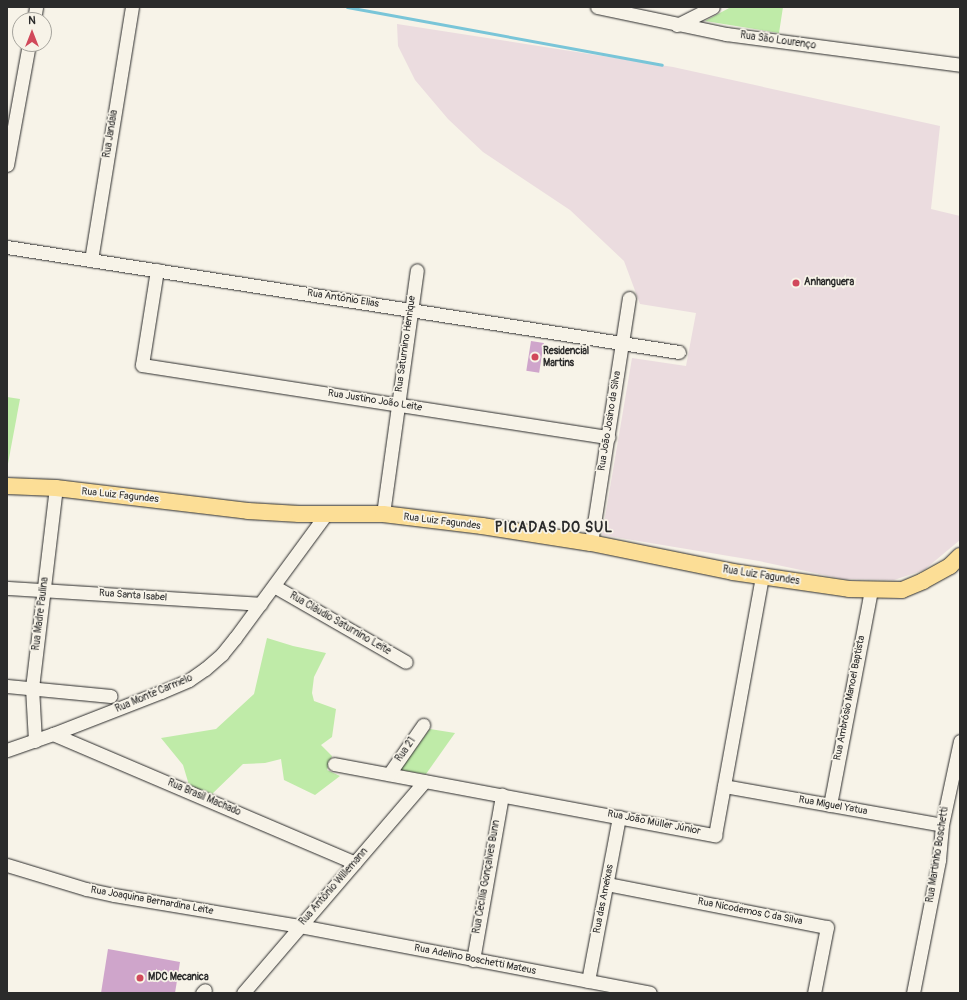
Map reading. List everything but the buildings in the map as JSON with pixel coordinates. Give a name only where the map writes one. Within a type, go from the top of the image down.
[{"type":"main road","name":"Rua Luiz Fagundes","points":[[7,486],[56,488],[248,512],[383,514],[482,526],[591,543],[762,577],[871,591],[902,590],[923,581],[950,566],[960,556]]},
{"type":"street","name":"Rua Jandaia","points":[[91,260],[132,7]]},
{"type":"street","name":"Rua São Lourenço","points":[[597,7],[677,25],[810,46],[960,65]]},
{"type":"street","points":[[677,25],[713,7]]},
{"type":"street","points":[[7,165],[28,52]]},
{"type":"street","name":"Rua Antônio Elias","points":[[7,247],[679,352]]},
{"type":"street","name":"Rua Justino João Leite","points":[[157,270],[142,365],[608,437]]},
{"type":"street","name":"Rua Saturnino Henrique","points":[[383,514],[397,404],[417,270]]},
{"type":"street","name":"Rua João Josino da Silva","points":[[591,543],[629,298]]},
{"type":"street","name":"Rua Madre Paulina","points":[[35,741],[32,688],[56,488]]},
{"type":"street","name":"Rua Monte Carmelo","points":[[7,750],[35,741],[162,692],[197,675],[222,654],[326,514]]},
{"type":"street","name":"Rua João Müller Júnior","points":[[334,764],[715,835],[762,577]]},
{"type":"street","name":"Rua Cláudio Saturnino Leite","points":[[274,586],[406,662]]},
{"type":"street","name":"Rua Santa Isabel","points":[[7,588],[260,604]]},
{"type":"street","name":"Rua Ambrósio Manoel Baptista","points":[[830,805],[871,591]]},
{"type":"street","points":[[7,686],[111,696]]},
{"type":"street","name":"Rua 21","points":[[389,774],[423,725]]},
{"type":"street","name":"Rua Brasil Machado","points":[[53,734],[355,863]]},
{"type":"street","name":"Rua Martinho Boschetti","points":[[913,993],[939,860],[942,825],[960,741]]},
{"type":"street","name":"Rua Antônio Willemann","points":[[243,993],[425,781]]},
{"type":"street","name":"Rua Miguel Yatua","points":[[724,786],[942,825]]},
{"type":"street","name":"Rua Cecília Gonçalves Bunn","points":[[473,960],[502,795]]},
{"type":"street","name":"Rua das Ameixas","points":[[588,981],[619,817]]},
{"type":"street","name":"Rua Joaquina Bernardina Leite","points":[[7,865],[114,896],[300,926]]},
{"type":"street","name":"Rua Nicodemos C da Silva","points":[[606,884],[827,927],[814,993]]},
{"type":"street","name":"Rua Adelino Boschetti Mateus","points":[[300,926],[650,993]]},
{"type":"shaded area","name":"Anhanguera","points":[[397,24],[673,67],[940,126],[931,209],[960,216],[960,540],[924,570],[894,580],[843,579],[759,561],[602,535],[632,358],[686,366],[696,313],[640,304],[624,261],[570,210],[483,152],[448,119],[415,80],[398,46]]},
{"type":"green space","points":[[731,7],[783,7],[779,33],[705,21]]},
{"type":"green space","points":[[7,397],[20,399],[7,469]]},
{"type":"green space","points":[[267,638],[293,646],[326,653],[314,677],[312,693],[314,701],[336,709],[332,737],[321,745],[332,756],[327,770],[340,776],[315,795],[284,780],[281,759],[265,763],[243,764],[212,794],[189,785],[183,765],[161,738],[216,729],[254,694]]},
{"type":"green space","points":[[430,729],[455,733],[426,774],[400,770]]},
{"type":"waterway","points":[[347,7],[662,65]]},
{"type":"place","name":"Anhanguera","points":[[796,283]]},
{"type":"place","name":"Residencial Martins","points":[[535,357]]},
{"type":"place","name":"MDC Mecanica","points":[[140,978]]},
{"type":"district","name":"PICADAS DO SUL","points":[[554,528]]}]
